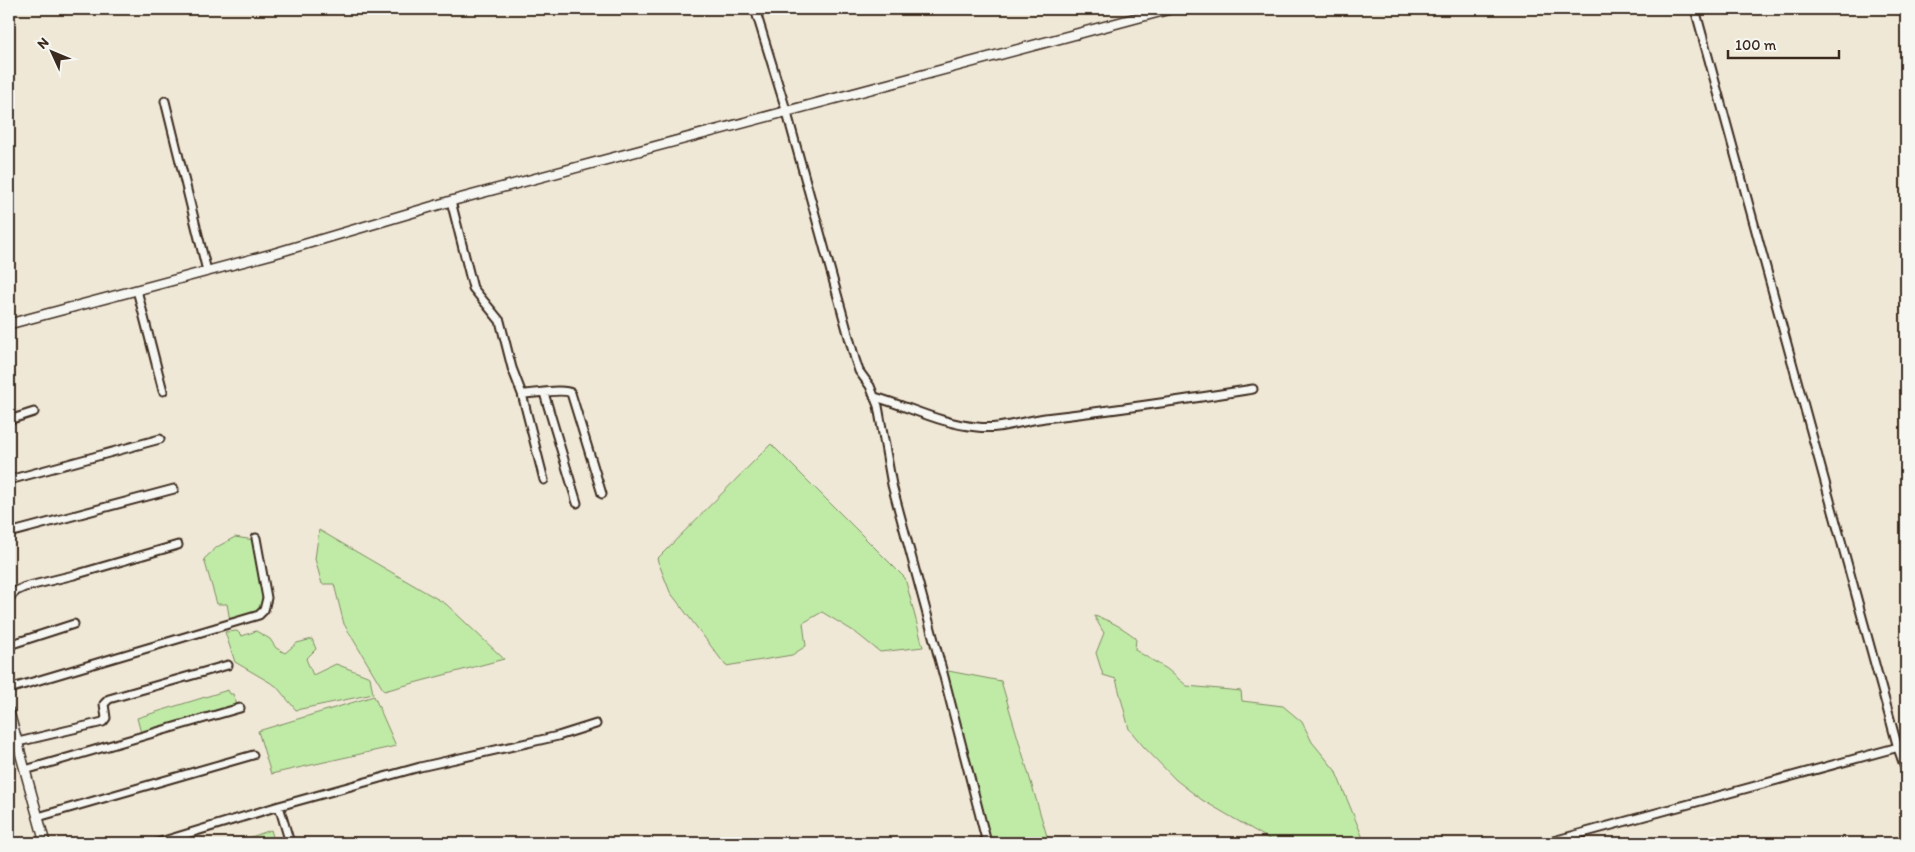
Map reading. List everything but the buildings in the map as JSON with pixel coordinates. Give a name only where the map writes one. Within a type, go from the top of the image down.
[{"type":"street","points":[[754,9],[787,112],[854,359],[875,397],[892,485],[987,843]]},
{"type":"street","points":[[9,324],[340,235],[451,201],[1170,9]]},
{"type":"street","points":[[1695,9],[1898,748],[1906,771]]},
{"type":"street","points":[[164,101],[207,271]]},
{"type":"street","points":[[451,201],[472,288],[500,321],[512,368],[522,394],[544,480]]},
{"type":"street","points":[[136,290],[163,391]]},
{"type":"street","points":[[875,397],[903,405],[933,418],[970,426],[991,428],[1034,420],[1253,389]]},
{"type":"street","points":[[522,394],[562,390],[571,393],[602,494]]},
{"type":"street","points":[[544,393],[577,503]]},
{"type":"street","points":[[9,420],[34,412]]},
{"type":"street","points":[[9,480],[160,439]]},
{"type":"street","points":[[9,533],[174,489]]},
{"type":"street","points":[[9,689],[259,615],[264,610],[267,598],[256,538]]},
{"type":"street","points":[[9,598],[16,591],[25,587],[178,545]]},
{"type":"street","points":[[9,645],[74,624]]},
{"type":"street","points":[[18,742],[102,722],[106,718],[104,704],[109,699],[228,665]]},
{"type":"street","points":[[25,770],[240,708]]},
{"type":"street","points":[[9,712],[45,843]]},
{"type":"street","points":[[157,843],[279,806],[420,767],[558,736],[596,724]]},
{"type":"street","points":[[1546,843],[1906,745]]},
{"type":"street","points":[[38,817],[253,754]]},
{"type":"street","points":[[279,806],[290,843]]},
{"type":"green space","points":[[771,444],[905,578],[923,647],[880,652],[855,632],[822,612],[803,623],[806,646],[792,655],[726,666],[670,592],[657,559]]},
{"type":"green space","points":[[319,530],[446,604],[504,659],[384,691],[344,624],[334,584],[322,584],[315,559]]},
{"type":"green space","points":[[235,537],[254,540],[264,604],[257,613],[230,621],[227,604],[217,604],[204,559],[217,547]]},
{"type":"green space","points":[[1094,616],[1116,625],[1136,638],[1135,650],[1167,669],[1187,686],[1241,691],[1242,701],[1283,706],[1302,722],[1312,742],[1335,770],[1365,843],[1276,843],[1202,800],[1176,780],[1129,729],[1116,679],[1103,675],[1096,653],[1104,633]]},
{"type":"green space","points":[[237,631],[242,636],[256,631],[270,639],[276,648],[285,653],[297,643],[312,639],[316,649],[306,659],[313,675],[336,664],[370,677],[373,694],[296,710],[276,686],[235,662],[225,632]]},
{"type":"green space","points":[[943,670],[1001,681],[1049,843],[989,843]]},
{"type":"green space","points":[[228,690],[230,694],[233,694],[238,707],[141,733],[137,718]]},
{"type":"green space","points":[[374,696],[396,746],[271,774],[258,731]]},
{"type":"green space","points":[[271,830],[275,843],[234,843]]}]
